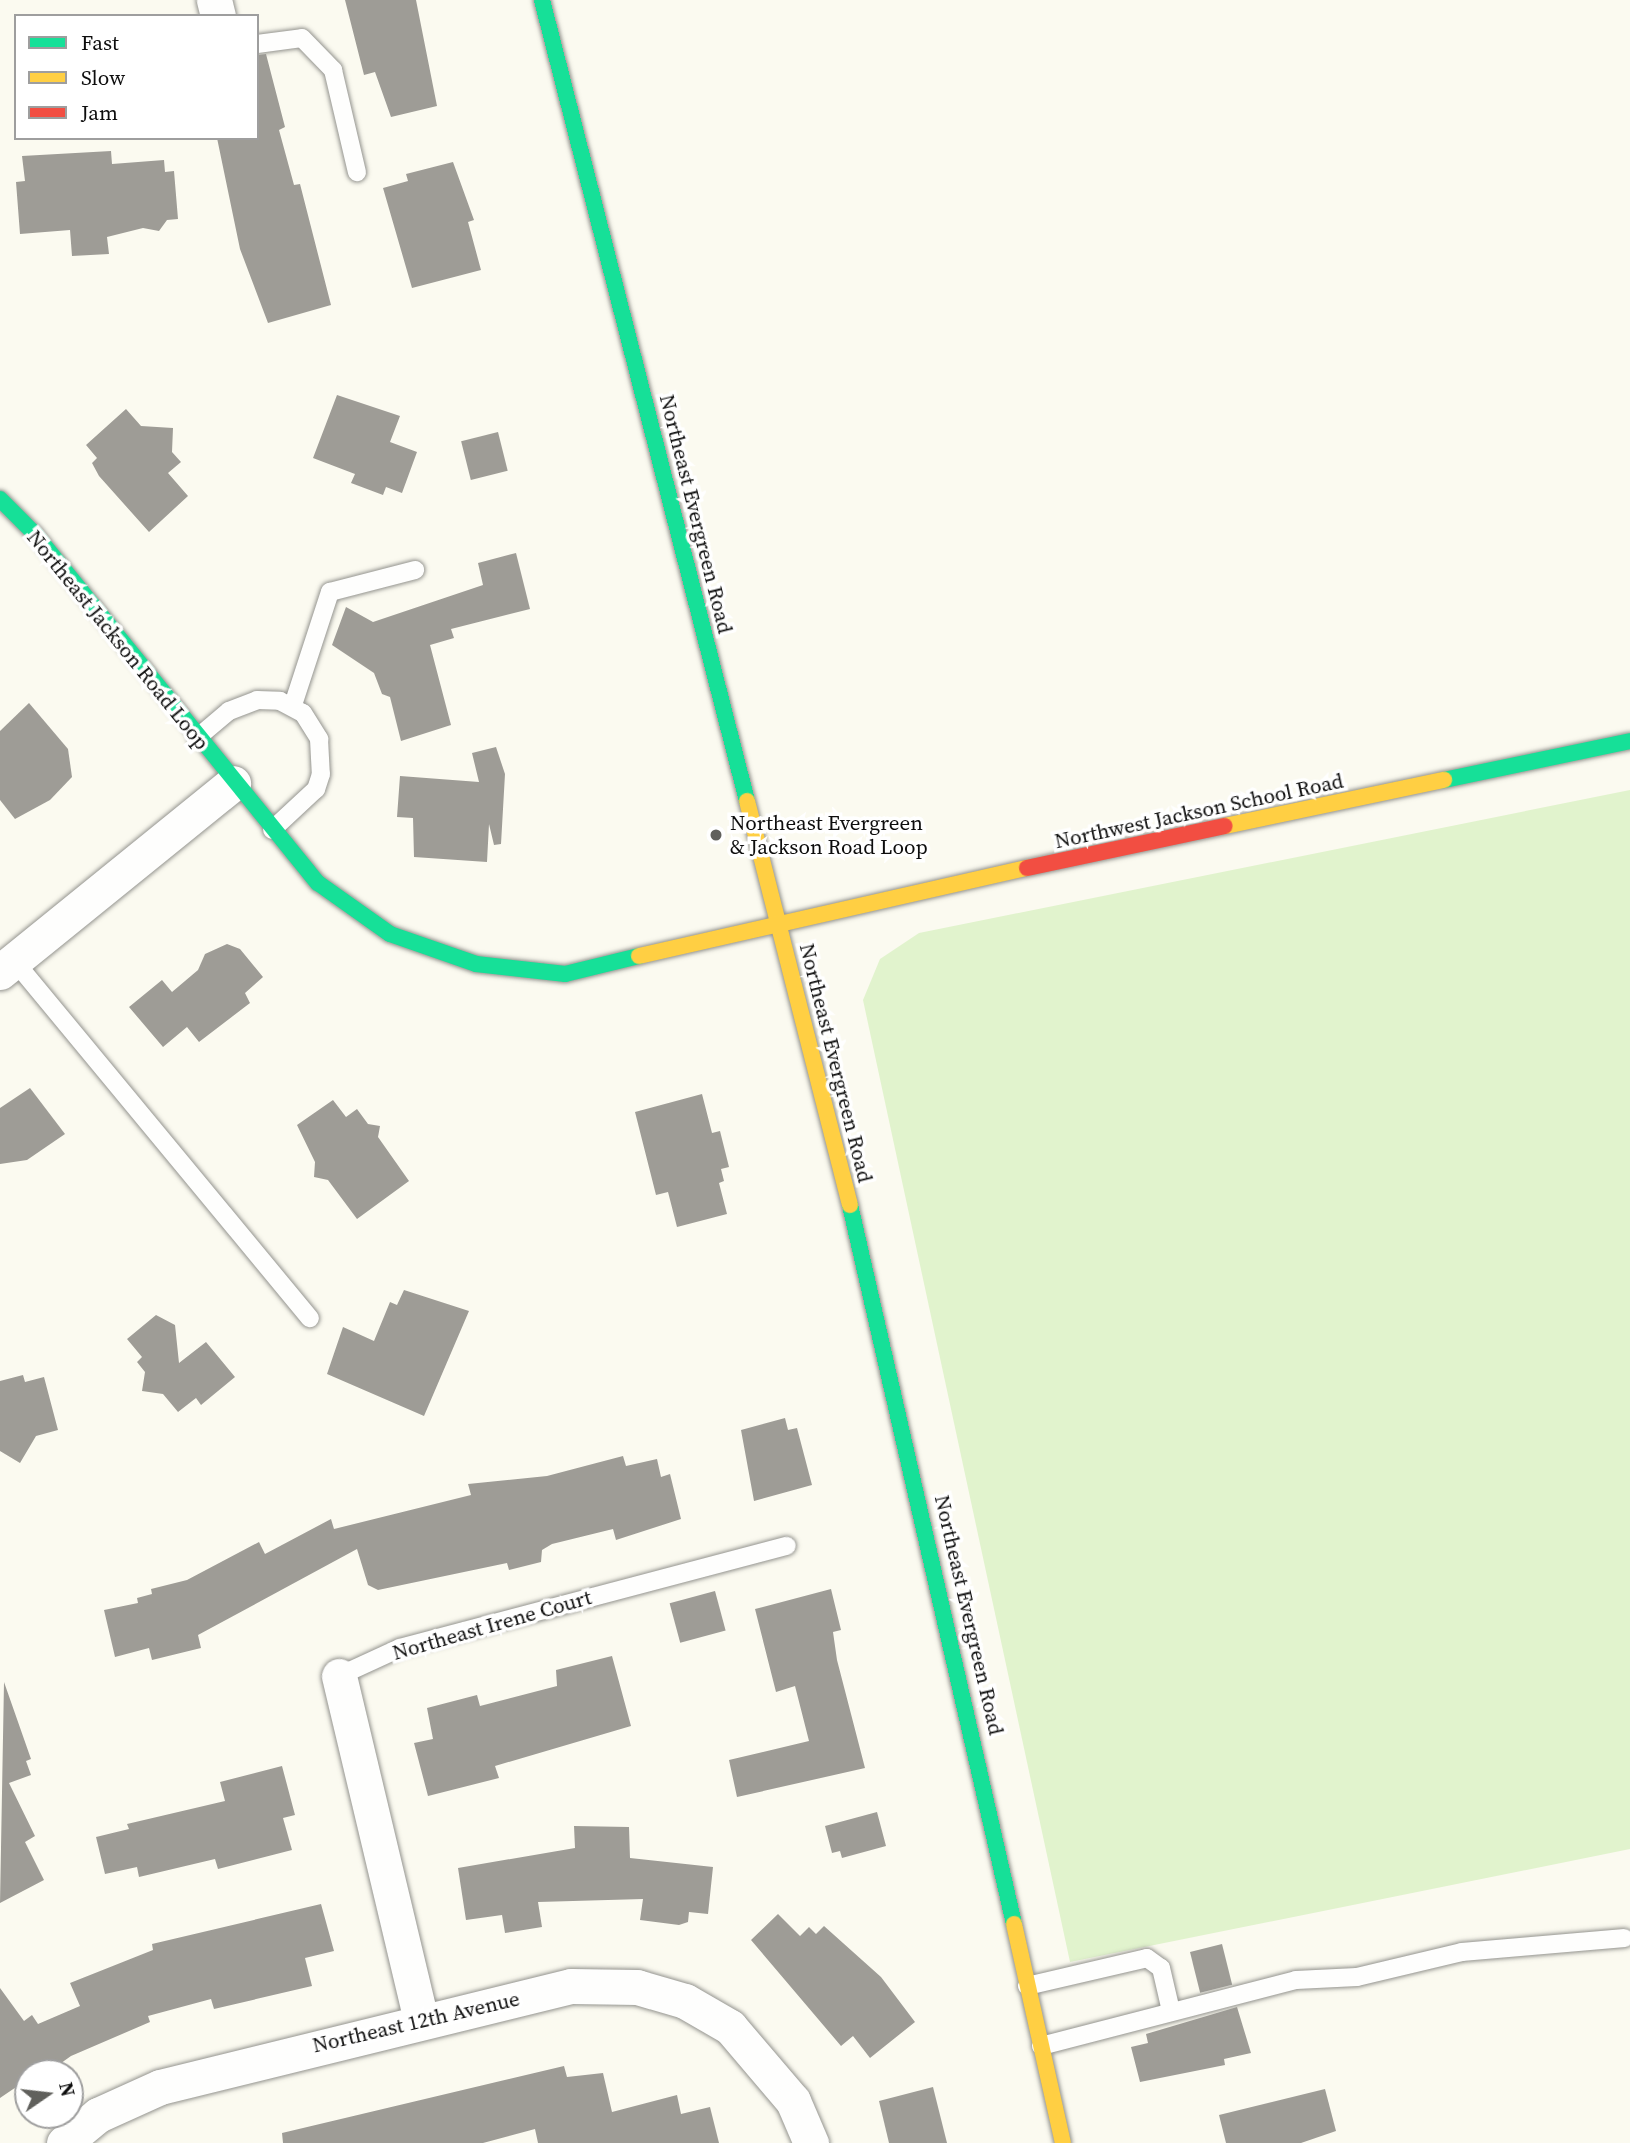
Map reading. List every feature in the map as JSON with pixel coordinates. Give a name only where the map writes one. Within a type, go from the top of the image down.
[{"type":"main road","name":"Northeast Evergreen Road","points":[[542,0],[778,922],[934,1553],[1063,2143]]},
{"type":"main road","name":"Northeast Jackson Road Loop","points":[[0,499],[35,534],[233,783],[318,883],[390,934],[476,964],[565,974],[778,922]]},
{"type":"main road","name":"Northwest Jackson School Road","points":[[778,922],[1630,741]]},
{"type":"street","points":[[8,967],[233,783]]},
{"type":"street","name":"Northeast Irene Court","points":[[339,1676],[421,2019]]},
{"type":"street","name":"Northeast 12th Avenue","points":[[64,2143],[98,2115],[160,2087],[421,2019],[571,1986],[637,1987],[685,2001],[730,2027],[764,2062],[793,2101],[811,2143]]},
{"type":"lane","points":[[259,44],[302,38],[333,70],[356,172]]},
{"type":"lane","points":[[293,705],[330,592],[415,570]]},
{"type":"lane","points":[[197,737],[243,704],[268,700],[293,705],[319,739],[321,774],[316,789],[272,830]]},
{"type":"lane","points":[[8,967],[310,1318]]},
{"type":"lane","name":"Northeast Irene Court","points":[[339,1676],[400,1648],[787,1546]]},
{"type":"lane","points":[[1041,2046],[1296,1980],[1357,1977],[1462,1952],[1624,1938]]},
{"type":"lane","points":[[1027,1986],[1146,1958],[1161,1968],[1171,2011]]},
{"type":"green space","points":[[1630,790],[1630,1849],[1070,1962],[863,1000],[880,959],[919,933]]},
{"type":"building","points":[[345,0],[416,0],[437,106],[391,117],[375,72],[364,75]]},
{"type":"building","points":[[266,54],[285,127],[279,130],[294,185],[300,184],[331,305],[268,323],[240,249],[217,140],[259,140],[259,55]]},
{"type":"building","points":[[111,151],[112,164],[164,160],[165,172],[174,171],[178,219],[167,220],[159,231],[143,228],[107,237],[109,254],[72,256],[70,230],[20,234],[16,182],[25,181],[22,156]]},
{"type":"building","points":[[453,162],[474,220],[468,222],[481,270],[412,288],[383,188],[408,181],[406,174]]},
{"type":"building","points":[[337,395],[400,416],[390,442],[417,452],[402,493],[386,487],[383,495],[351,483],[355,474],[313,458]]},
{"type":"building","points":[[126,409],[141,426],[173,428],[172,452],[181,462],[168,473],[188,496],[149,532],[99,476],[92,463],[97,458],[86,445]]},
{"type":"building","points":[[498,432],[508,471],[471,480],[461,441]]},
{"type":"building","points":[[516,553],[530,609],[451,629],[454,638],[430,645],[451,725],[401,741],[390,697],[382,694],[374,673],[332,645],[346,607],[373,622],[483,585],[478,563]]},
{"type":"building","points":[[29,703],[68,749],[72,777],[50,800],[15,819],[0,800],[0,731]]},
{"type":"building","points":[[496,747],[505,774],[501,844],[494,845],[489,824],[487,862],[414,857],[413,818],[397,817],[400,776],[479,782],[472,753]]},
{"type":"building","points":[[227,944],[240,949],[263,977],[245,993],[250,1003],[199,1042],[187,1027],[163,1047],[129,1007],[162,980],[172,992],[198,970],[205,954]]},
{"type":"building","points":[[30,1088],[65,1134],[27,1160],[0,1164],[0,1108]]},
{"type":"building","points":[[702,1094],[712,1133],[720,1131],[729,1167],[721,1169],[724,1181],[719,1183],[727,1214],[677,1227],[668,1192],[656,1195],[635,1112]]},
{"type":"building","points":[[333,1100],[346,1117],[357,1109],[368,1124],[380,1126],[378,1137],[409,1181],[357,1219],[328,1180],[314,1177],[315,1162],[297,1125]]},
{"type":"building","points":[[404,1290],[469,1311],[424,1416],[327,1374],[343,1327],[374,1341],[390,1302],[397,1305]]},
{"type":"building","points":[[156,1315],[175,1325],[179,1363],[206,1342],[235,1377],[201,1405],[196,1398],[178,1412],[163,1394],[142,1391],[145,1372],[137,1362],[142,1357],[127,1339]]},
{"type":"building","points":[[23,1375],[25,1382],[44,1377],[58,1430],[36,1436],[20,1463],[0,1451],[0,1381]]},
{"type":"building","points":[[785,1418],[788,1430],[797,1428],[812,1485],[754,1501],[741,1430]]},
{"type":"building","points":[[623,1456],[626,1466],[657,1459],[661,1477],[670,1474],[681,1519],[616,1540],[613,1529],[552,1544],[542,1550],[541,1562],[509,1570],[507,1563],[378,1590],[368,1585],[357,1549],[198,1635],[201,1648],[152,1660],[149,1648],[115,1657],[104,1610],[138,1603],[137,1598],[152,1594],[151,1589],[187,1580],[259,1542],[265,1554],[331,1519],[334,1529],[471,1495],[468,1484],[547,1476]]},
{"type":"building","points":[[831,1589],[841,1630],[833,1632],[837,1660],[865,1768],[737,1797],[729,1760],[809,1741],[795,1686],[776,1692],[755,1609]]},
{"type":"building","points":[[715,1591],[726,1631],[680,1643],[670,1603]]},
{"type":"building","points":[[612,1656],[631,1726],[495,1766],[499,1778],[428,1796],[414,1743],[433,1739],[427,1708],[477,1695],[480,1706],[557,1686],[556,1670]]},
{"type":"building","points":[[4,1682],[31,1759],[26,1761],[31,1775],[9,1783],[35,1836],[25,1842],[44,1880],[0,1903]]},
{"type":"building","points":[[282,1766],[295,1815],[283,1818],[292,1850],[218,1869],[215,1859],[139,1877],[137,1867],[105,1874],[96,1837],[129,1829],[127,1824],[225,1801],[220,1782]]},
{"type":"building","points":[[877,1812],[886,1846],[842,1858],[840,1851],[832,1853],[825,1826]]},
{"type":"building","points":[[574,1826],[629,1827],[630,1858],[713,1867],[708,1914],[689,1912],[688,1922],[679,1925],[640,1920],[643,1899],[538,1902],[542,1927],[505,1933],[502,1915],[466,1920],[458,1868],[575,1848]]},
{"type":"building","points":[[321,1904],[334,1951],[305,1958],[312,1986],[214,2009],[211,1999],[148,2016],[150,2022],[67,2059],[14,2059],[14,2088],[0,2098],[0,1988],[24,2021],[32,2015],[38,2024],[80,2006],[70,1983],[153,1950],[152,1944]]},
{"type":"building","points":[[778,1914],[800,1936],[809,1927],[816,1934],[824,1926],[881,1977],[915,2022],[870,2058],[853,2036],[841,2046],[751,1940]]},
{"type":"building","points":[[1222,1944],[1232,1985],[1200,1993],[1190,1952]]},
{"type":"building","points":[[1237,2007],[1251,2053],[1224,2059],[1225,2065],[1140,2082],[1131,2047],[1148,2043],[1146,2034]]},
{"type":"building","points":[[564,2066],[567,2077],[603,2073],[612,2112],[677,2095],[681,2114],[710,2107],[719,2143],[538,2143],[535,2129],[483,2143],[283,2143],[282,2133]]},
{"type":"building","points":[[933,2087],[947,2143],[889,2143],[879,2101]]},
{"type":"building","points":[[1325,2089],[1336,2131],[1301,2143],[1226,2143],[1219,2115]]},
{"type":"traffic: fast","points":[[542,0],[747,801]]},
{"type":"traffic: fast","points":[[0,499],[35,534],[318,883],[390,934],[476,964],[565,974],[639,956]]},
{"type":"traffic: fast","points":[[1444,780],[1630,741]]},
{"type":"traffic: fast","points":[[850,1205],[1014,1924]]},
{"type":"traffic: slow","points":[[1225,826],[1444,780]]},
{"type":"traffic: slow","points":[[747,801],[850,1205]]},
{"type":"traffic: slow","points":[[639,956],[1027,868]]},
{"type":"traffic: slow","points":[[1014,1924],[1063,2143]]},
{"type":"traffic: jam","points":[[1027,868],[1225,826]]},
{"type":"place","name":"Northeast Evergreen & Jackson Road Loop","points":[[716,835]]}]
